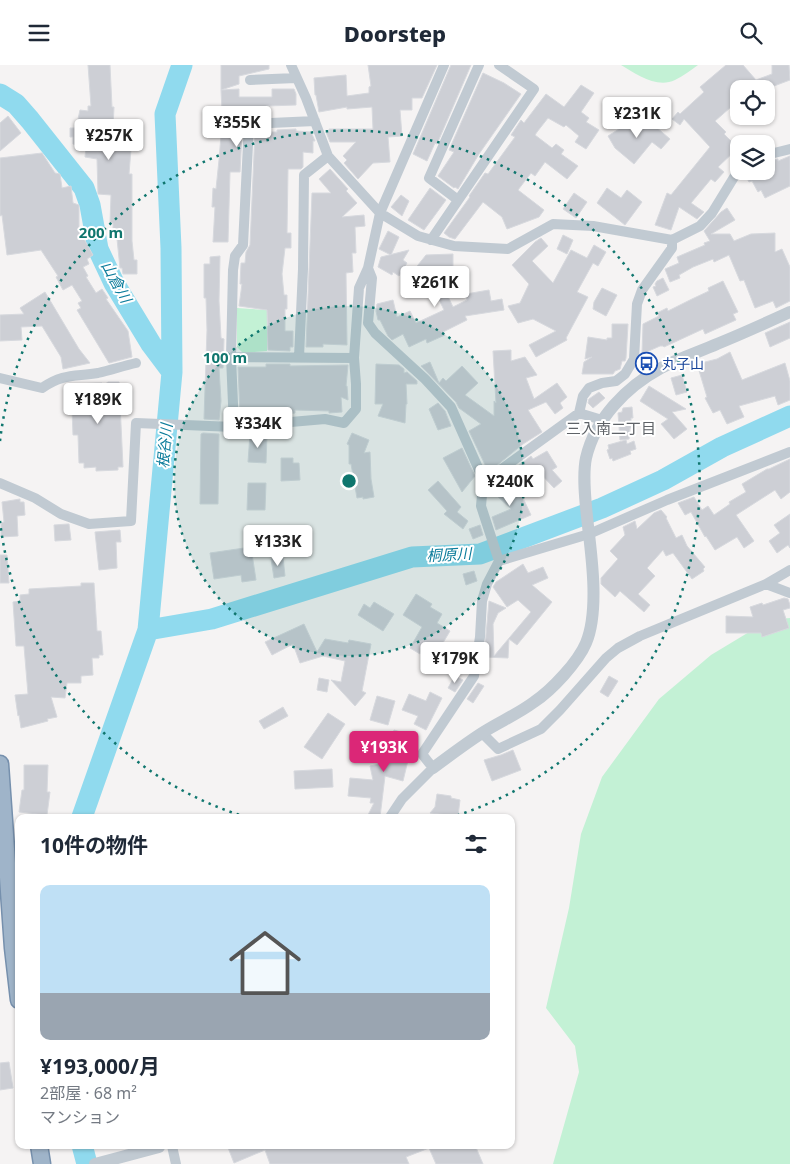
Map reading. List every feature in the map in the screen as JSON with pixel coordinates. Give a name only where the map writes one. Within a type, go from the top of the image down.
[{"type":"highway","points":[[0,764],[15,966]]},
{"type":"highway","points":[[40,1149],[42,1164]]},
{"type":"street","points":[[291,65],[328,156],[380,213],[418,236],[454,246],[508,249],[553,225],[593,226],[672,240],[700,226],[712,213],[732,180]]},
{"type":"street","points":[[0,483],[35,498],[61,514],[89,524],[131,521],[136,423],[198,424],[234,427],[324,419],[344,423],[356,409],[354,358],[359,288],[368,268],[380,213],[444,65]]},
{"type":"street","points":[[458,200],[429,178],[479,65]]},
{"type":"street","points":[[431,240],[534,89],[499,65]]},
{"type":"street","points":[[250,81],[296,78]]},
{"type":"street","points":[[234,427],[231,357],[233,271],[235,256],[243,245],[248,123],[315,121]]},
{"type":"street","points":[[775,153],[790,149]]},
{"type":"street","points":[[299,357],[303,269],[304,175],[328,156]]},
{"type":"street","points":[[433,768],[422,754],[474,676],[480,637],[482,601],[487,584],[499,559],[481,506],[482,495],[488,482],[503,468],[579,413],[583,396],[589,387],[616,381],[625,374],[634,359],[637,304],[642,290],[672,249],[672,240]]},
{"type":"street","points":[[368,268],[372,278],[368,323],[451,407],[479,470],[488,482]]},
{"type":"street","points":[[392,814],[402,799],[433,768],[482,733],[535,701],[559,679],[586,644],[592,627],[594,608],[585,494],[586,459],[602,421],[623,395],[662,367],[790,312]]},
{"type":"street","points":[[231,357],[354,358]]},
{"type":"street","points":[[0,378],[42,387],[54,379],[64,376],[96,373],[136,363]]},
{"type":"street","points":[[579,413],[602,421]]},
{"type":"street","points":[[499,559],[589,531],[790,452]]},
{"type":"street","points":[[482,733],[498,749],[541,729],[606,658],[618,649],[640,637],[766,584],[790,570]]},
{"type":"street","points":[[766,584],[790,593]]},
{"type":"street","points":[[95,1164],[157,1149]]},
{"type":"street","points":[[170,1149],[176,1164]]},
{"type":"green space","points":[[621,65],[698,65],[675,80],[661,83],[647,79]]},
{"type":"green space","points":[[237,308],[267,310],[267,351],[243,353],[237,347]]},
{"type":"green space","points":[[790,618],[790,1164],[553,1164],[579,1072],[575,1046],[546,1008],[569,908],[581,834],[602,777],[659,699],[711,655],[769,620]]},
{"type":"building","points":[[88,65],[110,65],[112,107],[114,107],[112,148],[131,149],[129,174],[132,174],[132,241],[134,260],[137,260],[137,274],[123,274],[122,268],[120,268],[117,239],[113,239],[113,223],[110,223],[111,195],[98,194],[97,159],[85,157],[86,146],[73,144],[73,137],[70,137],[70,128],[76,128],[80,110],[88,111],[88,106],[91,106]]},
{"type":"building","points":[[221,65],[269,65],[269,69],[239,76],[239,84],[221,90]]},
{"type":"building","points":[[368,65],[437,65],[422,98],[412,98],[412,110],[400,110],[402,136],[388,137],[390,162],[373,163],[358,179],[344,163],[347,160],[343,156],[356,142],[330,142],[326,132],[329,132],[329,129],[373,129],[372,107],[347,109],[347,107],[319,112],[314,78],[346,75],[347,96],[369,93],[369,87],[371,86]]},
{"type":"building","points":[[451,65],[471,65],[437,144],[435,143],[427,161],[413,154]]},
{"type":"building","points":[[726,65],[743,65],[756,80],[730,80],[730,108],[715,121],[726,132],[724,134],[730,140],[730,156],[718,167],[724,172],[715,182],[711,179],[691,203],[704,212],[697,219],[679,207],[671,230],[655,225],[667,193],[671,195],[710,147],[684,119],[680,125],[672,119],[704,92],[700,87]]},
{"type":"building","points":[[772,65],[789,65],[790,80],[775,86],[775,80],[756,80],[772,74]]},
{"type":"building","points":[[483,73],[521,94],[479,154],[458,189],[438,176],[454,152],[449,150]]},
{"type":"building","points":[[581,85],[594,93],[581,112],[589,118],[586,122],[599,130],[586,149],[575,142],[579,136],[566,125],[564,127],[548,118],[537,132],[535,135],[552,148],[556,144],[564,150],[561,154],[578,166],[567,179],[545,162],[535,176],[531,173],[518,190],[544,210],[539,217],[507,229],[502,217],[483,202],[455,239],[444,233],[485,173],[488,174],[515,137],[511,135],[521,120],[524,123],[546,94],[564,107]]},
{"type":"building","points":[[239,89],[239,97],[272,97],[272,89],[294,89],[296,105],[266,106],[266,111],[241,111],[238,133],[242,133],[240,172],[230,172],[228,242],[213,242],[215,207],[212,207],[213,188],[216,189],[223,111],[221,90]]},
{"type":"building","points":[[8,116],[21,133],[0,151],[0,123]]},
{"type":"building","points":[[641,118],[646,122],[648,120],[670,139],[661,149],[652,142],[634,164],[615,148],[608,136],[627,124],[631,130]]},
{"type":"building","points":[[296,129],[296,131],[311,132],[315,141],[313,141],[313,153],[303,152],[303,167],[301,169],[288,169],[287,233],[291,233],[291,248],[285,248],[282,274],[284,295],[287,295],[285,331],[293,331],[293,347],[290,347],[290,351],[268,350],[267,310],[239,306],[242,284],[240,284],[241,263],[245,263],[246,252],[250,245],[255,132],[277,132],[277,130]]},
{"type":"building","points":[[42,153],[55,173],[60,174],[62,188],[71,186],[73,203],[79,205],[79,230],[93,255],[87,259],[89,264],[83,267],[88,276],[86,277],[96,293],[102,289],[108,298],[106,299],[128,331],[132,357],[109,363],[77,310],[81,308],[78,303],[82,301],[72,285],[63,290],[56,277],[58,276],[41,250],[7,255],[2,215],[0,216],[0,158]]},
{"type":"building","points":[[790,156],[790,186],[765,198],[761,190],[758,192],[752,181],[749,182],[748,180],[775,180],[775,160],[778,159],[778,161]]},
{"type":"building","points":[[330,169],[348,189],[346,191],[357,203],[342,217],[364,215],[365,226],[355,227],[356,253],[352,253],[353,272],[346,273],[347,345],[323,344],[323,347],[306,347],[312,193],[331,193],[319,179]]},
{"type":"building","points":[[430,188],[446,200],[424,230],[408,220]]},
{"type":"building","points":[[607,188],[621,198],[627,190],[642,202],[625,225],[597,203]]},
{"type":"building","points":[[574,193],[587,202],[576,218],[563,209]]},
{"type":"building","points":[[401,195],[409,201],[402,216],[391,207]]},
{"type":"building","points":[[727,208],[735,220],[711,234],[730,234],[734,241],[751,234],[775,233],[775,252],[782,249],[790,267],[790,301],[776,308],[773,301],[755,308],[744,280],[740,281],[729,255],[714,262],[713,259],[693,267],[679,275],[680,278],[670,282],[665,269],[679,263],[677,257],[710,241],[704,231]]},
{"type":"building","points":[[388,231],[399,237],[391,255],[379,249]]},
{"type":"building","points":[[563,235],[573,240],[567,254],[557,249]]},
{"type":"building","points":[[541,238],[548,246],[532,261],[553,283],[571,250],[587,258],[594,245],[606,252],[598,266],[593,263],[577,292],[588,297],[566,338],[567,340],[536,357],[529,345],[556,331],[533,319],[518,323],[508,306],[520,303],[529,284],[512,265]]},
{"type":"building","points":[[409,250],[403,260],[407,263],[399,276],[393,272],[392,275],[378,267],[381,257]]},
{"type":"building","points":[[453,254],[453,268],[435,269],[453,307],[467,300],[466,294],[489,290],[491,301],[502,299],[504,310],[465,316],[467,320],[443,332],[445,335],[427,343],[426,339],[409,347],[403,334],[392,340],[380,320],[378,320],[377,304],[393,300],[397,317],[410,311],[416,323],[444,310],[426,272],[410,275],[426,255]]},
{"type":"building","points":[[220,256],[219,301],[221,338],[224,339],[223,368],[219,368],[221,401],[219,420],[204,419],[207,330],[206,298],[204,298],[204,264],[210,264],[210,257]]},
{"type":"building","points":[[663,278],[669,290],[657,296],[653,287],[656,286],[657,281]]},
{"type":"building","points":[[723,281],[738,312],[733,314],[736,320],[705,334],[703,329],[664,347],[660,346],[642,354],[643,324],[659,316],[657,313],[667,308],[668,311],[709,291],[708,288]]},
{"type":"building","points":[[602,288],[617,295],[606,316],[593,309],[594,302]]},
{"type":"building","points":[[45,292],[79,349],[90,363],[63,369],[61,357],[42,326],[21,327],[22,340],[0,341],[0,315],[24,314],[20,308]]},
{"type":"building","points":[[790,322],[790,338],[770,347],[765,333]]},
{"type":"building","points":[[612,324],[628,324],[625,361],[622,361],[620,369],[613,374],[582,374],[584,362],[592,357],[585,359],[588,337],[607,340],[607,338],[612,338]]},
{"type":"building","points":[[511,350],[511,361],[525,357],[537,375],[526,378],[534,399],[557,383],[567,397],[560,403],[563,408],[555,414],[546,402],[528,410],[542,432],[488,471],[469,431],[481,424],[459,408],[456,402],[421,366],[430,362],[439,383],[443,378],[446,381],[462,366],[478,383],[465,395],[494,416],[494,401],[496,403],[493,351]]},
{"type":"building","points":[[730,352],[742,380],[785,363],[790,381],[790,400],[778,405],[775,396],[739,406],[744,417],[727,424],[720,410],[713,413],[705,398],[707,397],[697,364],[717,359]]},
{"type":"building","points":[[266,364],[290,364],[290,366],[348,365],[346,386],[348,400],[341,397],[342,412],[329,413],[329,411],[295,410],[295,413],[274,415],[274,413],[240,413],[238,367],[266,367]]},
{"type":"building","points":[[376,364],[399,365],[404,369],[404,373],[407,372],[417,381],[417,384],[406,384],[407,404],[405,423],[378,416],[383,404],[375,404]]},
{"type":"building","points":[[682,375],[687,392],[676,395],[671,378]]},
{"type":"building","points":[[108,382],[119,382],[123,467],[118,467],[118,470],[96,471],[96,467],[84,468],[84,463],[79,463],[78,435],[73,435],[71,384],[102,383],[104,385]]},
{"type":"building","points":[[649,386],[686,409],[672,412],[687,429],[674,439],[661,424],[668,419],[640,401]]},
{"type":"building","points":[[599,392],[605,398],[593,408],[588,403],[589,399]]},
{"type":"building","points":[[438,403],[445,411],[451,426],[438,430],[429,409]]},
{"type":"building","points":[[632,407],[633,418],[631,418],[629,439],[620,440],[618,413],[622,412],[623,408]]},
{"type":"building","points":[[352,433],[369,440],[364,453],[370,452],[374,497],[357,498],[351,464],[349,464],[349,445],[347,444]]},
{"type":"building","points":[[201,434],[219,434],[218,504],[200,504]]},
{"type":"building","points":[[250,434],[267,435],[266,463],[248,462]]},
{"type":"building","points":[[626,440],[627,444],[634,441],[636,449],[630,451],[631,454],[613,461],[612,458],[610,459],[607,450],[609,449],[608,445]]},
{"type":"building","points":[[462,448],[475,476],[462,492],[443,458]]},
{"type":"building","points":[[547,451],[557,467],[552,470],[562,481],[554,488],[536,469],[528,476],[518,466],[531,456],[533,459]]},
{"type":"building","points":[[281,458],[293,458],[293,463],[299,463],[300,480],[281,481]]},
{"type":"building","points":[[790,459],[790,492],[781,499],[775,490],[736,515],[754,541],[744,548],[737,537],[715,550],[705,537],[691,512],[685,515],[678,503],[694,497],[702,510],[708,506],[714,515],[730,504],[729,502],[746,492],[742,484],[767,469]]},
{"type":"building","points":[[438,481],[461,507],[457,512],[468,521],[463,529],[444,514],[447,511],[428,490]]},
{"type":"building","points":[[502,481],[523,498],[531,515],[496,530],[492,517],[511,509],[493,492]]},
{"type":"building","points":[[248,483],[266,483],[265,510],[247,510]]},
{"type":"building","points":[[20,499],[20,502],[24,502],[25,515],[17,516],[18,536],[1,537],[1,523],[4,522],[2,502]]},
{"type":"building","points":[[661,510],[667,517],[676,538],[682,535],[687,546],[705,567],[704,571],[692,579],[673,553],[666,556],[663,550],[647,568],[655,576],[638,594],[650,605],[644,612],[620,591],[615,597],[601,584],[601,578],[618,559],[610,551],[625,535],[623,527],[635,521],[637,529],[654,513]]},
{"type":"building","points":[[790,514],[790,548],[788,545],[777,553],[769,541],[780,533],[774,525]]},
{"type":"building","points":[[69,524],[71,540],[55,541],[54,525]]},
{"type":"building","points":[[480,525],[483,535],[473,539],[469,529]]},
{"type":"building","points":[[120,530],[121,542],[116,542],[117,568],[99,570],[95,532]]},
{"type":"building","points":[[251,547],[256,580],[242,582],[241,575],[214,579],[210,553]]},
{"type":"building","points":[[0,555],[7,555],[9,583],[0,583]]},
{"type":"building","points":[[283,557],[285,576],[274,578],[271,559]]},
{"type":"building","points":[[523,564],[528,573],[543,567],[548,578],[532,585],[552,602],[517,645],[509,639],[508,658],[484,657],[489,601],[506,608],[498,613],[493,624],[494,656],[531,612],[518,600],[507,607],[493,587],[496,582]]},
{"type":"building","points":[[474,571],[477,581],[466,585],[463,574]]},
{"type":"building","points":[[81,583],[94,583],[97,631],[101,631],[103,655],[99,655],[99,658],[92,658],[93,675],[81,676],[81,683],[67,683],[65,698],[51,697],[57,717],[21,728],[15,695],[28,694],[24,646],[16,646],[13,602],[20,601],[20,595],[29,594],[29,589],[81,586]]},
{"type":"building","points":[[416,594],[432,604],[430,607],[442,614],[437,623],[450,631],[437,653],[425,646],[420,654],[410,648],[422,627],[403,615]]},
{"type":"building","points":[[784,598],[788,599],[790,605],[790,608],[783,610],[789,628],[762,637],[761,633],[726,633],[726,616],[753,617],[750,607]]},
{"type":"building","points":[[374,602],[394,614],[383,631],[358,615],[364,604],[370,608]]},
{"type":"building","points":[[304,624],[317,652],[325,639],[348,643],[349,640],[371,644],[362,691],[366,693],[355,706],[331,680],[341,682],[345,661],[323,656],[300,663],[293,644],[272,655],[265,642]]},
{"type":"building","points":[[609,676],[618,681],[608,697],[600,692]]},
{"type":"building","points":[[457,677],[463,680],[455,692],[448,688],[453,679],[455,680]]},
{"type":"building","points":[[319,678],[329,680],[327,692],[317,690]]},
{"type":"building","points":[[478,683],[484,686],[473,703],[467,699]]},
{"type":"building","points":[[430,692],[442,698],[426,730],[414,724],[418,716],[402,710],[409,694],[426,701]]},
{"type":"building","points":[[377,696],[395,701],[388,725],[370,720]]},
{"type":"building","points":[[283,707],[288,716],[264,729],[259,721]]},
{"type":"building","points":[[328,713],[345,724],[322,759],[304,747]]},
{"type":"building","points":[[394,730],[414,736],[403,781],[385,776],[380,814],[368,814],[374,803],[370,803],[371,798],[348,796],[350,778],[373,780],[370,766],[385,763]]},
{"type":"building","points":[[359,734],[370,738],[364,755],[353,751]]},
{"type":"building","points":[[513,750],[521,770],[492,781],[484,760]]},
{"type":"building","points":[[24,765],[48,765],[47,792],[50,792],[47,814],[19,812],[22,790],[24,790]]},
{"type":"building","points":[[332,769],[333,787],[295,789],[294,771]]},
{"type":"building","points":[[437,794],[451,796],[451,798],[460,800],[458,814],[430,813],[435,807]]},
{"type":"building","points":[[9,1062],[13,1088],[0,1090],[0,1063]]},
{"type":"building","points":[[229,1149],[426,1149],[406,1157],[409,1164],[270,1164],[265,1150],[234,1163]]},
{"type":"building","points":[[429,1149],[477,1149],[483,1164],[436,1164]]},
{"type":"waterway","name":"根谷川","points":[[83,814],[148,630],[172,372],[171,248],[165,114],[182,65]]},
{"type":"waterway","name":"山倉川","points":[[0,94],[16,104],[84,188],[90,205],[98,249],[114,283],[151,344],[172,372]]},
{"type":"waterway","name":"桐原川","points":[[148,630],[212,619],[412,557],[480,554],[602,508],[663,480],[722,447],[790,416]]},
{"type":"waterway","name":"根谷川","points":[[83,1149],[87,1164]]},
{"type":"place","name":"丸子山","points":[[646,364]]},
{"type":"district","name":"三入南二丁目","points":[[611,429]]}]
